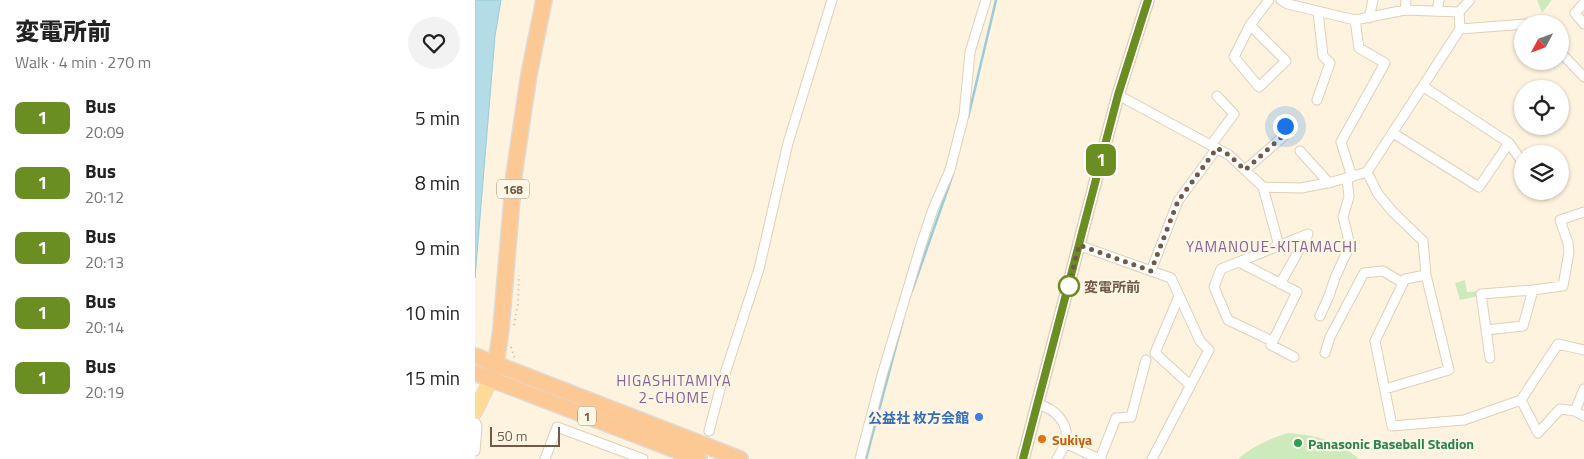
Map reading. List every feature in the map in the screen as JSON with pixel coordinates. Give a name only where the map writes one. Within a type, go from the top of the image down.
[{"type":"highway","name":"168","points":[[491,379],[497,364],[501,330],[514,175],[529,74],[544,0]]},
{"type":"highway","name":"1","points":[[477,356],[741,459]]},
{"type":"highway","name":"1","points":[[475,373],[699,459]]},
{"type":"main road","points":[[475,412],[491,379]]},
{"type":"street","points":[[709,431],[759,269],[788,143],[832,0]]},
{"type":"street","points":[[861,459],[887,358],[921,246],[933,209],[950,170],[964,114],[970,52],[986,0]]},
{"type":"street","points":[[1023,459],[1118,95],[1148,0]]},
{"type":"street","points":[[1250,25],[1286,61],[1259,87],[1234,57],[1250,25],[1269,0]]},
{"type":"street","points":[[1281,0],[1288,4],[1355,20],[1405,10],[1459,12]]},
{"type":"street","points":[[1369,18],[1373,0]]},
{"type":"street","points":[[1405,10],[1406,0]]},
{"type":"street","points":[[1437,11],[1439,0]]},
{"type":"street","points":[[1263,187],[1301,188],[1329,183],[1367,172],[1460,29],[1459,12],[1470,0]]},
{"type":"street","points":[[1584,3],[1575,14],[1584,24]]},
{"type":"street","points":[[1317,100],[1330,63],[1323,56],[1318,12]]},
{"type":"street","points":[[1320,316],[1350,245],[1343,217],[1349,197],[1349,177],[1341,142],[1385,63],[1359,48],[1355,20]]},
{"type":"street","points":[[1460,29],[1514,25]]},
{"type":"street","points":[[1569,61],[1584,77]]},
{"type":"street","points":[[1424,87],[1509,143],[1514,150]]},
{"type":"street","points":[[1118,95],[1229,155],[1245,170],[1263,187],[1279,246]]},
{"type":"street","points":[[1151,271],[1178,201],[1234,114],[1217,96]]},
{"type":"street","points":[[1245,170],[1285,134],[1285,126]]},
{"type":"street","points":[[1393,133],[1479,187],[1509,143]]},
{"type":"street","points":[[1300,152],[1329,183]]},
{"type":"street","points":[[1367,172],[1378,194],[1393,212],[1423,241],[1425,276],[1449,370],[1385,389]]},
{"type":"street","points":[[1490,358],[1481,294],[1563,286],[1569,252],[1560,220],[1584,212]]},
{"type":"street","points":[[1273,342],[1227,320],[1214,287],[1221,269],[1308,234],[1281,284]]},
{"type":"street","points":[[1079,245],[1171,278],[1200,341],[1209,350],[1152,459]]},
{"type":"street","points":[[1239,262],[1297,292],[1271,345],[1294,357]]},
{"type":"street","points":[[1325,353],[1330,337],[1364,273],[1383,271],[1403,283]]},
{"type":"street","points":[[1425,276],[1405,279],[1375,341],[1392,426],[1464,420],[1521,400],[1558,344],[1584,350]]},
{"type":"street","points":[[1486,330],[1523,326],[1533,290]]},
{"type":"street","points":[[1179,296],[1155,353],[1190,385]]},
{"type":"street","points":[[1065,443],[1080,452],[1099,459],[1116,418],[1131,417],[1146,360]]},
{"type":"street","points":[[1575,411],[1584,389]]},
{"type":"street","points":[[1521,400],[1538,433],[1560,409],[1575,411],[1584,416]]},
{"type":"street","points":[[1038,405],[1054,410],[1066,432],[1065,443],[1057,459]]},
{"type":"street","points":[[475,422],[477,426],[475,451]]},
{"type":"street","points":[[545,459],[557,427],[643,459]]},
{"type":"green space","points":[[1537,0],[1551,0],[1551,1],[1542,13]]},
{"type":"green space","points":[[1465,280],[1467,292],[1478,291],[1478,296],[1460,300],[1455,283]]},
{"type":"green space","name":"Panasonic Baseball Stadion","points":[[1288,433],[1326,440],[1351,452],[1359,459],[1238,459],[1261,443]]},
{"type":"water","points":[[475,0],[501,0],[495,36],[475,278]]},
{"type":"waterway","points":[[968,118],[996,0]]},
{"type":"waterway","points":[[912,291],[953,174]]},
{"type":"waterway","points":[[866,459],[903,320]]},
{"type":"bus line","name":"1","points":[[1023,459],[1118,95],[1148,0]]},
{"type":"place","name":"変電所前","points":[[1069,286]]},
{"type":"place","name":"公益社 枚方会館","points":[[979,417]]},
{"type":"place","name":"Sukiya","points":[[1042,439]]},
{"type":"place","name":"Panasonic Baseball Stadion","points":[[1298,443]]},
{"type":"district","name":"YAMANOUE-KITAMACHI","points":[[1272,246]]},
{"type":"district","name":"HIGASHITAMIYA 2-CHOME","points":[[674,388]]},
{"type":"route","points":[[1069,286],[1067,294],[1079,245],[1151,271],[1178,201],[1217,148],[1229,155],[1245,170],[1285,134],[1285,126]]}]
